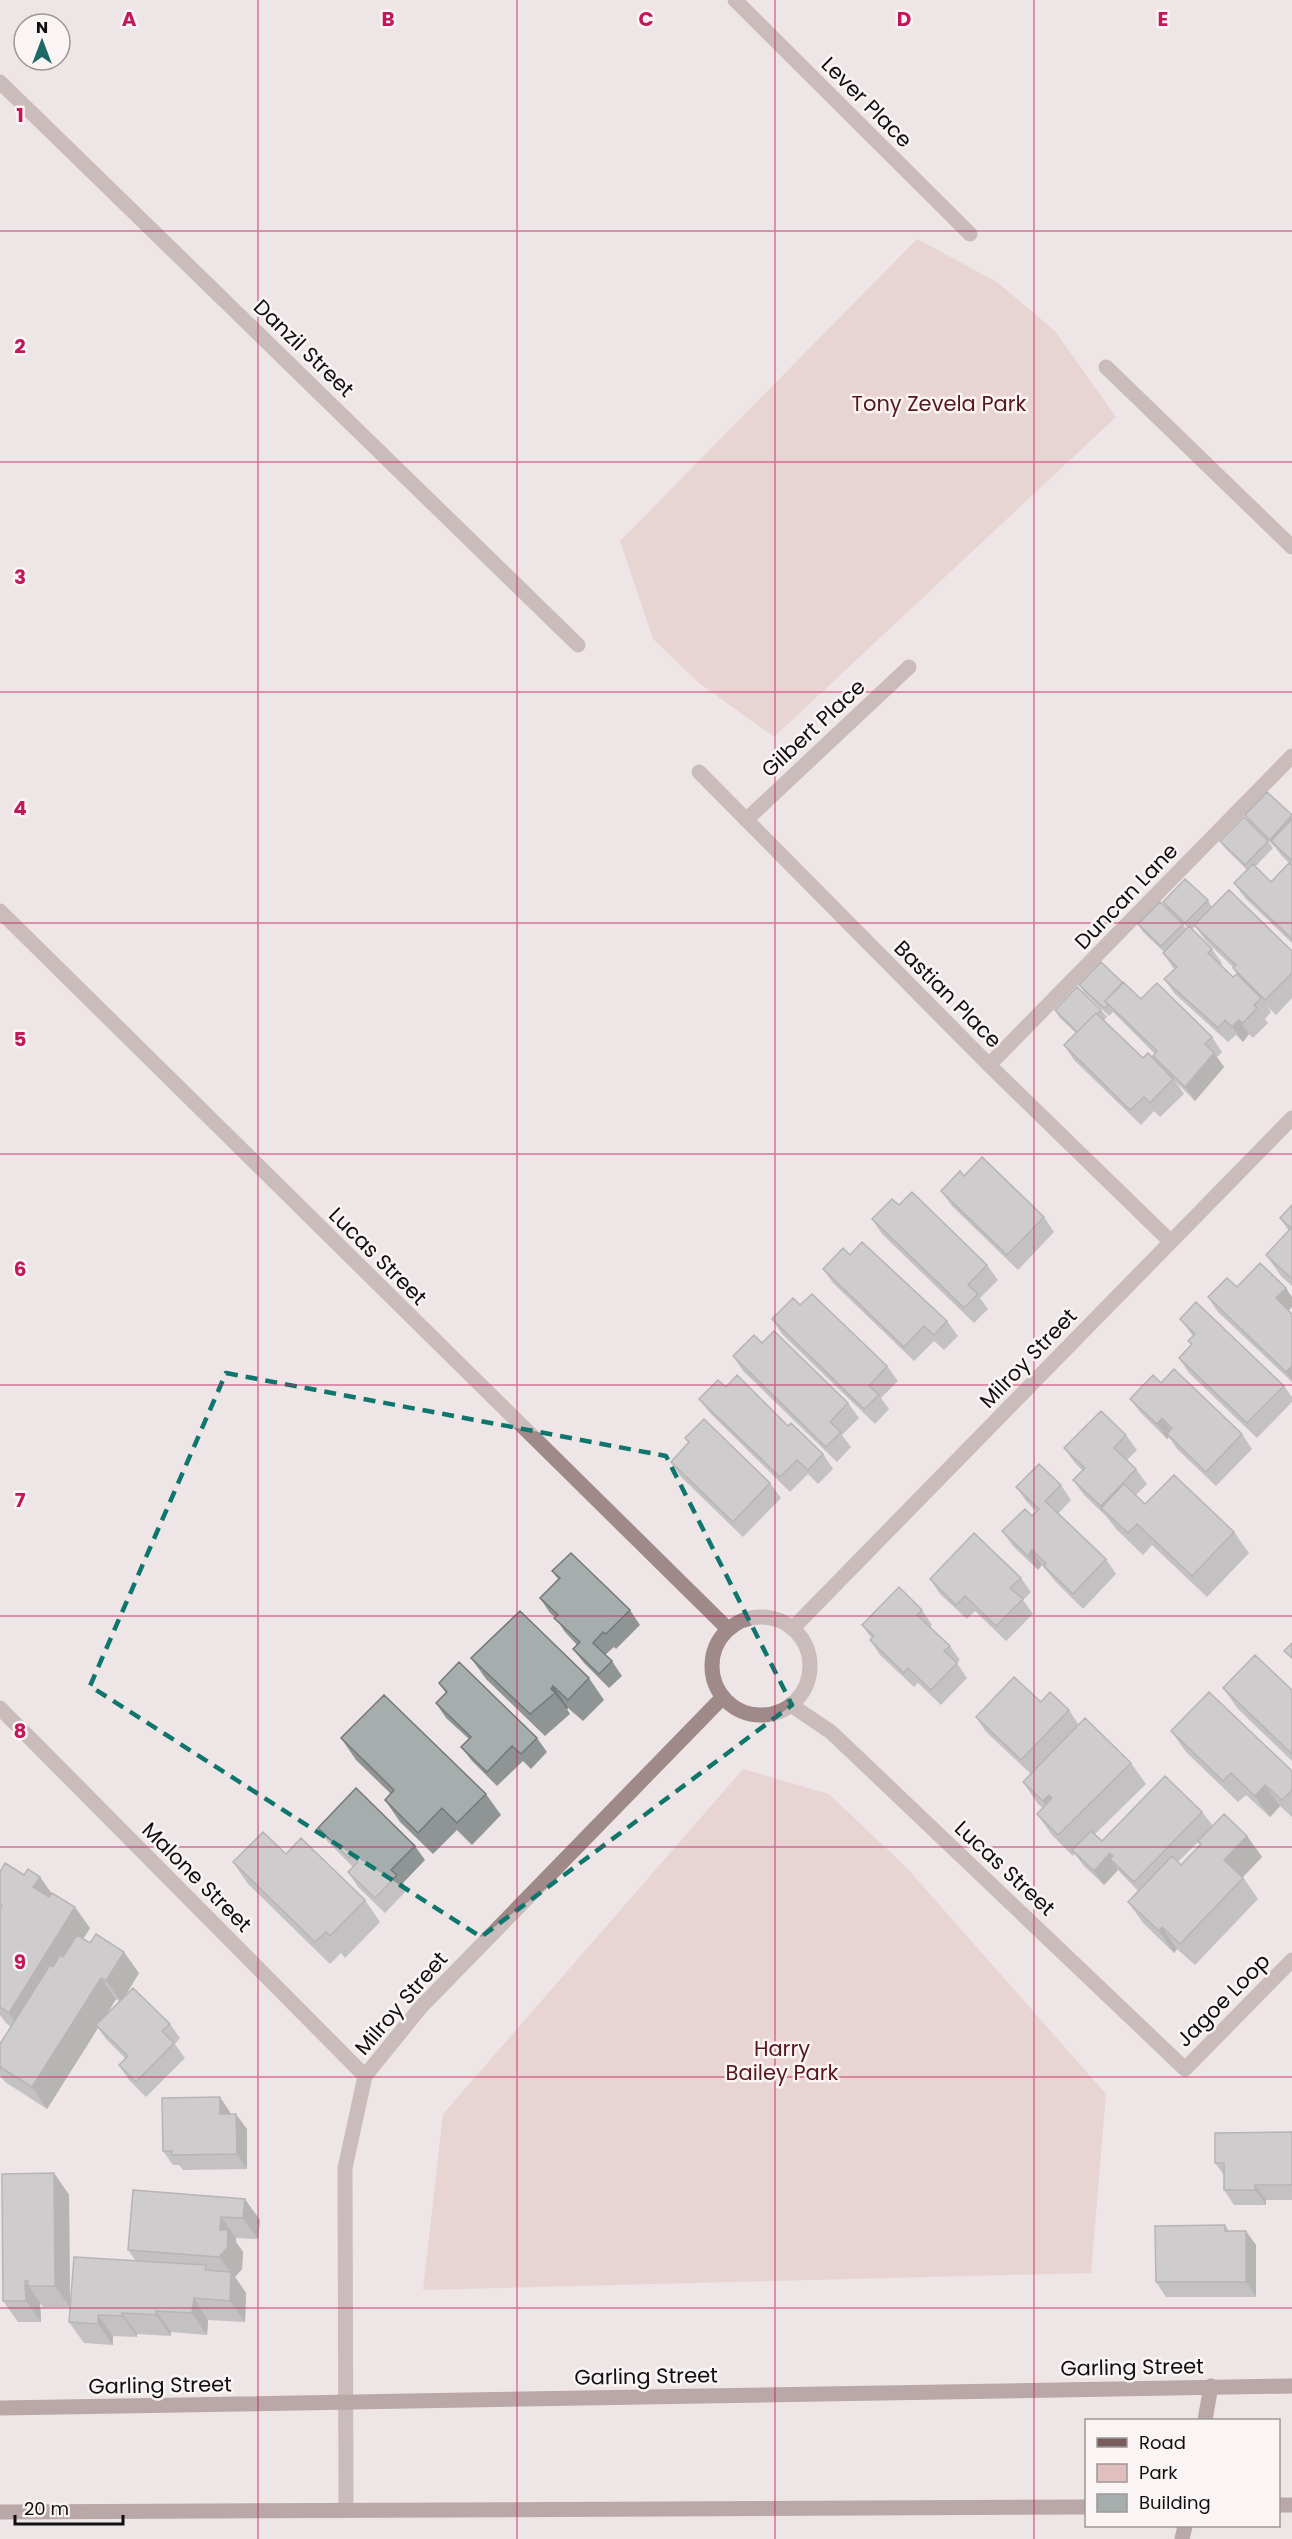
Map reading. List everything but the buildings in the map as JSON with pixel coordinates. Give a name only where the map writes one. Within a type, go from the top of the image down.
[{"type":"street","name":"Lever Place","points":[[735,0],[970,234]]},
{"type":"street","name":"Danzil Street","points":[[0,82],[579,645]]},
{"type":"street","points":[[1106,367],[1292,547]]},
{"type":"street","name":"Gilbert Place","points":[[746,820],[909,668]]},
{"type":"street","name":"Duncan Lane","points":[[989,1065],[1292,756]]},
{"type":"street","name":"Bastian Place","points":[[699,772],[989,1065],[1171,1242]]},
{"type":"street","name":"Lucas Street","points":[[0,911],[728,1629]]},
{"type":"street","name":"Milroy Street","points":[[794,1628],[1292,1118]]},
{"type":"street","points":[[754,1617],[782,1620],[794,1628],[809,1653],[811,1667],[802,1694],[791,1705],[778,1712],[764,1715],[748,1714],[735,1708],[723,1697],[716,1687],[712,1662],[720,1638],[728,1629],[740,1621],[754,1617]]},
{"type":"street","name":"Milroy Street","points":[[346,2510],[345,2168],[364,2076],[421,2007],[723,1697]]},
{"type":"street","name":"Lucas Street","points":[[791,1705],[831,1732],[1185,2069]]},
{"type":"street","name":"Malone Street","points":[[2,1714],[364,2076]]},
{"type":"street","name":"Jagoe Loop","points":[[1185,2069],[1292,1960]]},
{"type":"street","points":[[1205,2419],[1211,2386]]},
{"type":"street","name":"Garling Street","points":[[0,2408],[1292,2386]]},
{"type":"street","points":[[0,2512],[1085,2507]]},
{"type":"highlighted area","points":[[226,1373],[666,1456],[792,1705],[481,1937],[90,1686]]},
{"type":"green space","name":"Tony Zevela Park","points":[[917,239],[997,282],[1055,331],[1116,417],[774,737],[699,683],[653,639],[620,541]]},
{"type":"green space","name":"Harry Bailey Park","points":[[743,1769],[829,1794],[907,1868],[1106,2094],[1091,2273],[423,2290],[443,2114]]}]
